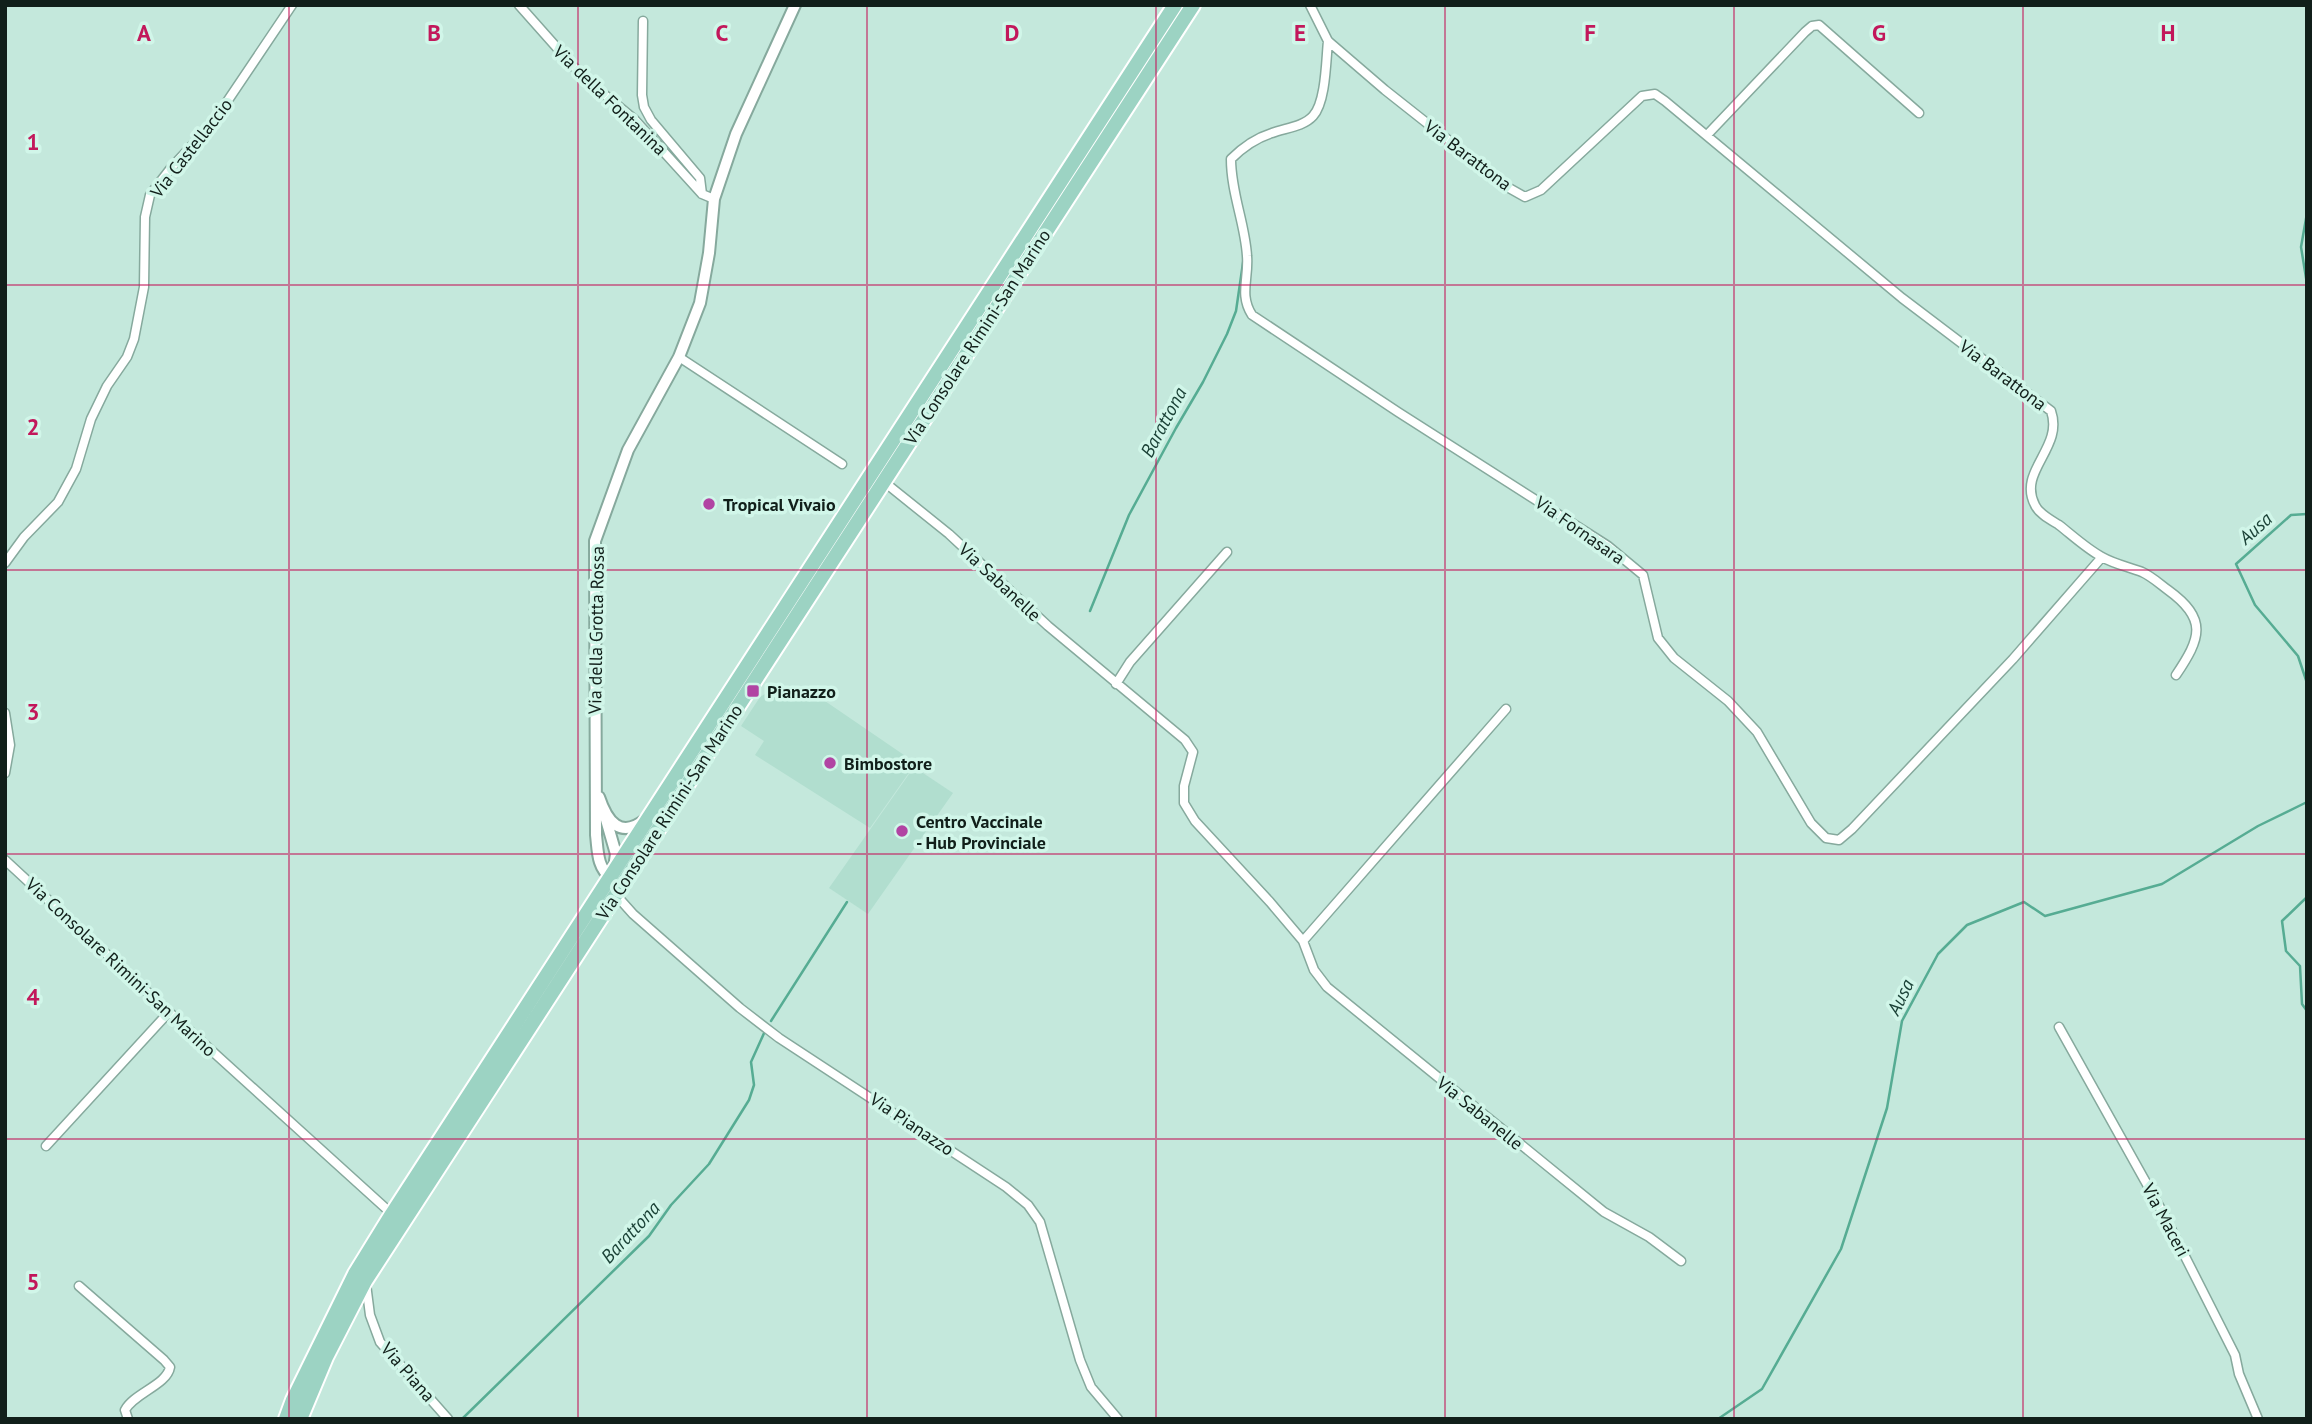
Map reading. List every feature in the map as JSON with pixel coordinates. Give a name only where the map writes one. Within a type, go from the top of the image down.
[{"type":"main road","name":"Via Consolare Rimini-San Marino","points":[[286,1419],[355,1274],[392,1214],[1175,5]]},
{"type":"main road","name":"Via Consolare Rimini-San Marino","points":[[300,1419],[326,1357],[365,1281],[1193,5]]},
{"type":"main road","points":[[279,1419],[293,1400]]},
{"type":"street","name":"Via Castellaccio","points":[[5,563],[24,537],[58,502],[76,469],[91,419],[107,386],[127,357],[134,339],[144,287],[145,217],[150,195],[212,124],[292,5]]},
{"type":"street","name":"Via della Fontanina","points":[[519,5],[582,76],[634,119],[702,194],[714,199]]},
{"type":"street","name":"Via della Grotta Rossa","points":[[596,791],[616,855],[611,878],[603,872],[599,862],[595,808],[595,541],[628,450],[679,357],[700,303],[709,253],[714,199],[736,134],[794,5]]},
{"type":"street","name":"Via Barattona","points":[[1310,5],[1328,41],[1384,90],[1509,188],[1525,197],[1541,190],[1642,96],[1655,94],[1902,298],[2051,411],[2055,423],[2052,438],[2033,475],[2029,492],[2036,509],[2102,557],[2146,574],[2188,605],[2195,619],[2196,636],[2190,653],[2176,675]]},
{"type":"street","name":"Via della Fontanina","points":[[643,21],[644,107],[651,120],[700,178],[702,194]]},
{"type":"street","points":[[1707,135],[1805,32],[1812,26],[1819,25],[1919,113]]},
{"type":"street","name":"Via Fornasara","points":[[1328,41],[1322,96],[1313,116],[1293,127],[1272,132],[1244,147],[1231,159],[1231,178],[1248,257],[1245,304],[1252,314],[1398,412],[1608,546],[1643,575],[1658,638],[1674,658],[1728,701],[1757,732],[1811,822],[1826,838],[1839,839],[1852,829],[2013,659],[2102,557]]},
{"type":"street","points":[[679,357],[842,464]]},
{"type":"street","name":"Via Sabanelle","points":[[883,481],[949,534],[1048,626],[1185,740],[1193,752],[1184,786],[1184,803],[1195,821],[1303,941],[1314,970],[1327,988],[1604,1212],[1619,1223],[1649,1237],[1681,1261]]},
{"type":"street","points":[[1116,684],[1130,662],[1227,552]]},
{"type":"street","points":[[1303,941],[1506,709]]},
{"type":"street","points":[[5,713],[10,745],[5,773]]},
{"type":"street","points":[[605,816],[621,827],[632,828],[651,816]]},
{"type":"street","name":"Via Consolare Rimini-San Marino","points":[[5,860],[392,1214]]},
{"type":"street","points":[[611,878],[616,894]]},
{"type":"street","name":"Via Pianazzo","points":[[616,894],[633,914],[740,1008],[779,1038],[1006,1187],[1028,1205],[1040,1222],[1080,1360],[1091,1387],[1118,1419]]},
{"type":"street","points":[[46,1146],[169,1012]]},
{"type":"street","name":"Via Maceri","points":[[2059,1027],[2181,1249],[2235,1354],[2239,1374],[2258,1419]]},
{"type":"street","name":"Via Piana","points":[[365,1281],[370,1315],[380,1342],[448,1419]]},
{"type":"street","points":[[79,1286],[170,1367],[166,1376],[129,1403],[125,1410],[128,1419]]},
{"type":"shaded area","name":"Bimbostore","points":[[803,686],[904,755],[913,767],[870,828],[755,755],[764,741],[741,726],[760,697],[773,689]]},
{"type":"shaded area","points":[[914,767],[953,793],[868,914],[829,888]]},
{"type":"waterway","name":"Ausa","points":[[2307,213],[2301,247],[2307,284]]},
{"type":"waterway","name":"Barattona","points":[[1090,611],[1129,515],[1227,334],[1236,311],[1244,256]]},
{"type":"waterway","name":"Ausa","points":[[2307,514],[2291,515],[2236,564],[2255,605],[2298,656],[2307,683]]},
{"type":"waterway","name":"Ausa","points":[[1718,1419],[1762,1389],[1841,1249],[1887,1108],[1902,1021],[1938,954],[1967,925],[2024,902],[2045,916],[2162,884],[2258,826],[2307,802]]},
{"type":"waterway","points":[[2307,897],[2282,921],[2286,951],[2300,966],[2302,1004],[2307,1011]]},
{"type":"waterway","name":"Barattona","points":[[771,1021],[847,902]]},
{"type":"waterway","name":"Barattona","points":[[462,1419],[649,1236],[671,1205],[709,1164],[749,1100],[754,1085],[751,1062],[765,1031]]},
{"type":"place","name":"Tropical Vivaio","points":[[709,504]]},
{"type":"place","name":"Pianazzo","points":[[753,691]]},
{"type":"place","name":"Bimbostore","points":[[830,763]]},
{"type":"place","name":"Centro Vaccinale - Hub Provinciale","points":[[902,831]]}]
